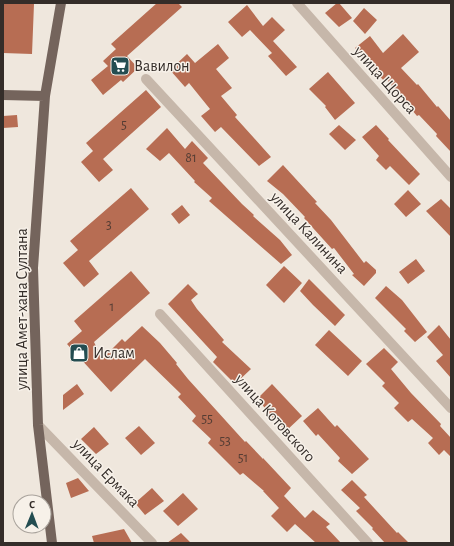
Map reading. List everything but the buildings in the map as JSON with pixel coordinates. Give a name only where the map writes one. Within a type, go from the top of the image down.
[{"type":"main road","name":"улица Амет-хана Султана","points":[[52,543],[38,425],[34,268],[45,96],[61,3]]},
{"type":"main road","points":[[3,95],[45,96]]},
{"type":"street","name":"улица Щорса","points":[[296,3],[451,177]]},
{"type":"street","name":"улица Калинина","points":[[146,79],[449,401]]},
{"type":"street","name":"улица Котовского","points":[[160,314],[368,543]]},
{"type":"street","name":"улица Ермака","points":[[38,425],[152,543]]},
{"type":"place","name":"Вавилон","points":[[120,66]]},
{"type":"place","name":"Ислам","points":[[79,353]]}]
